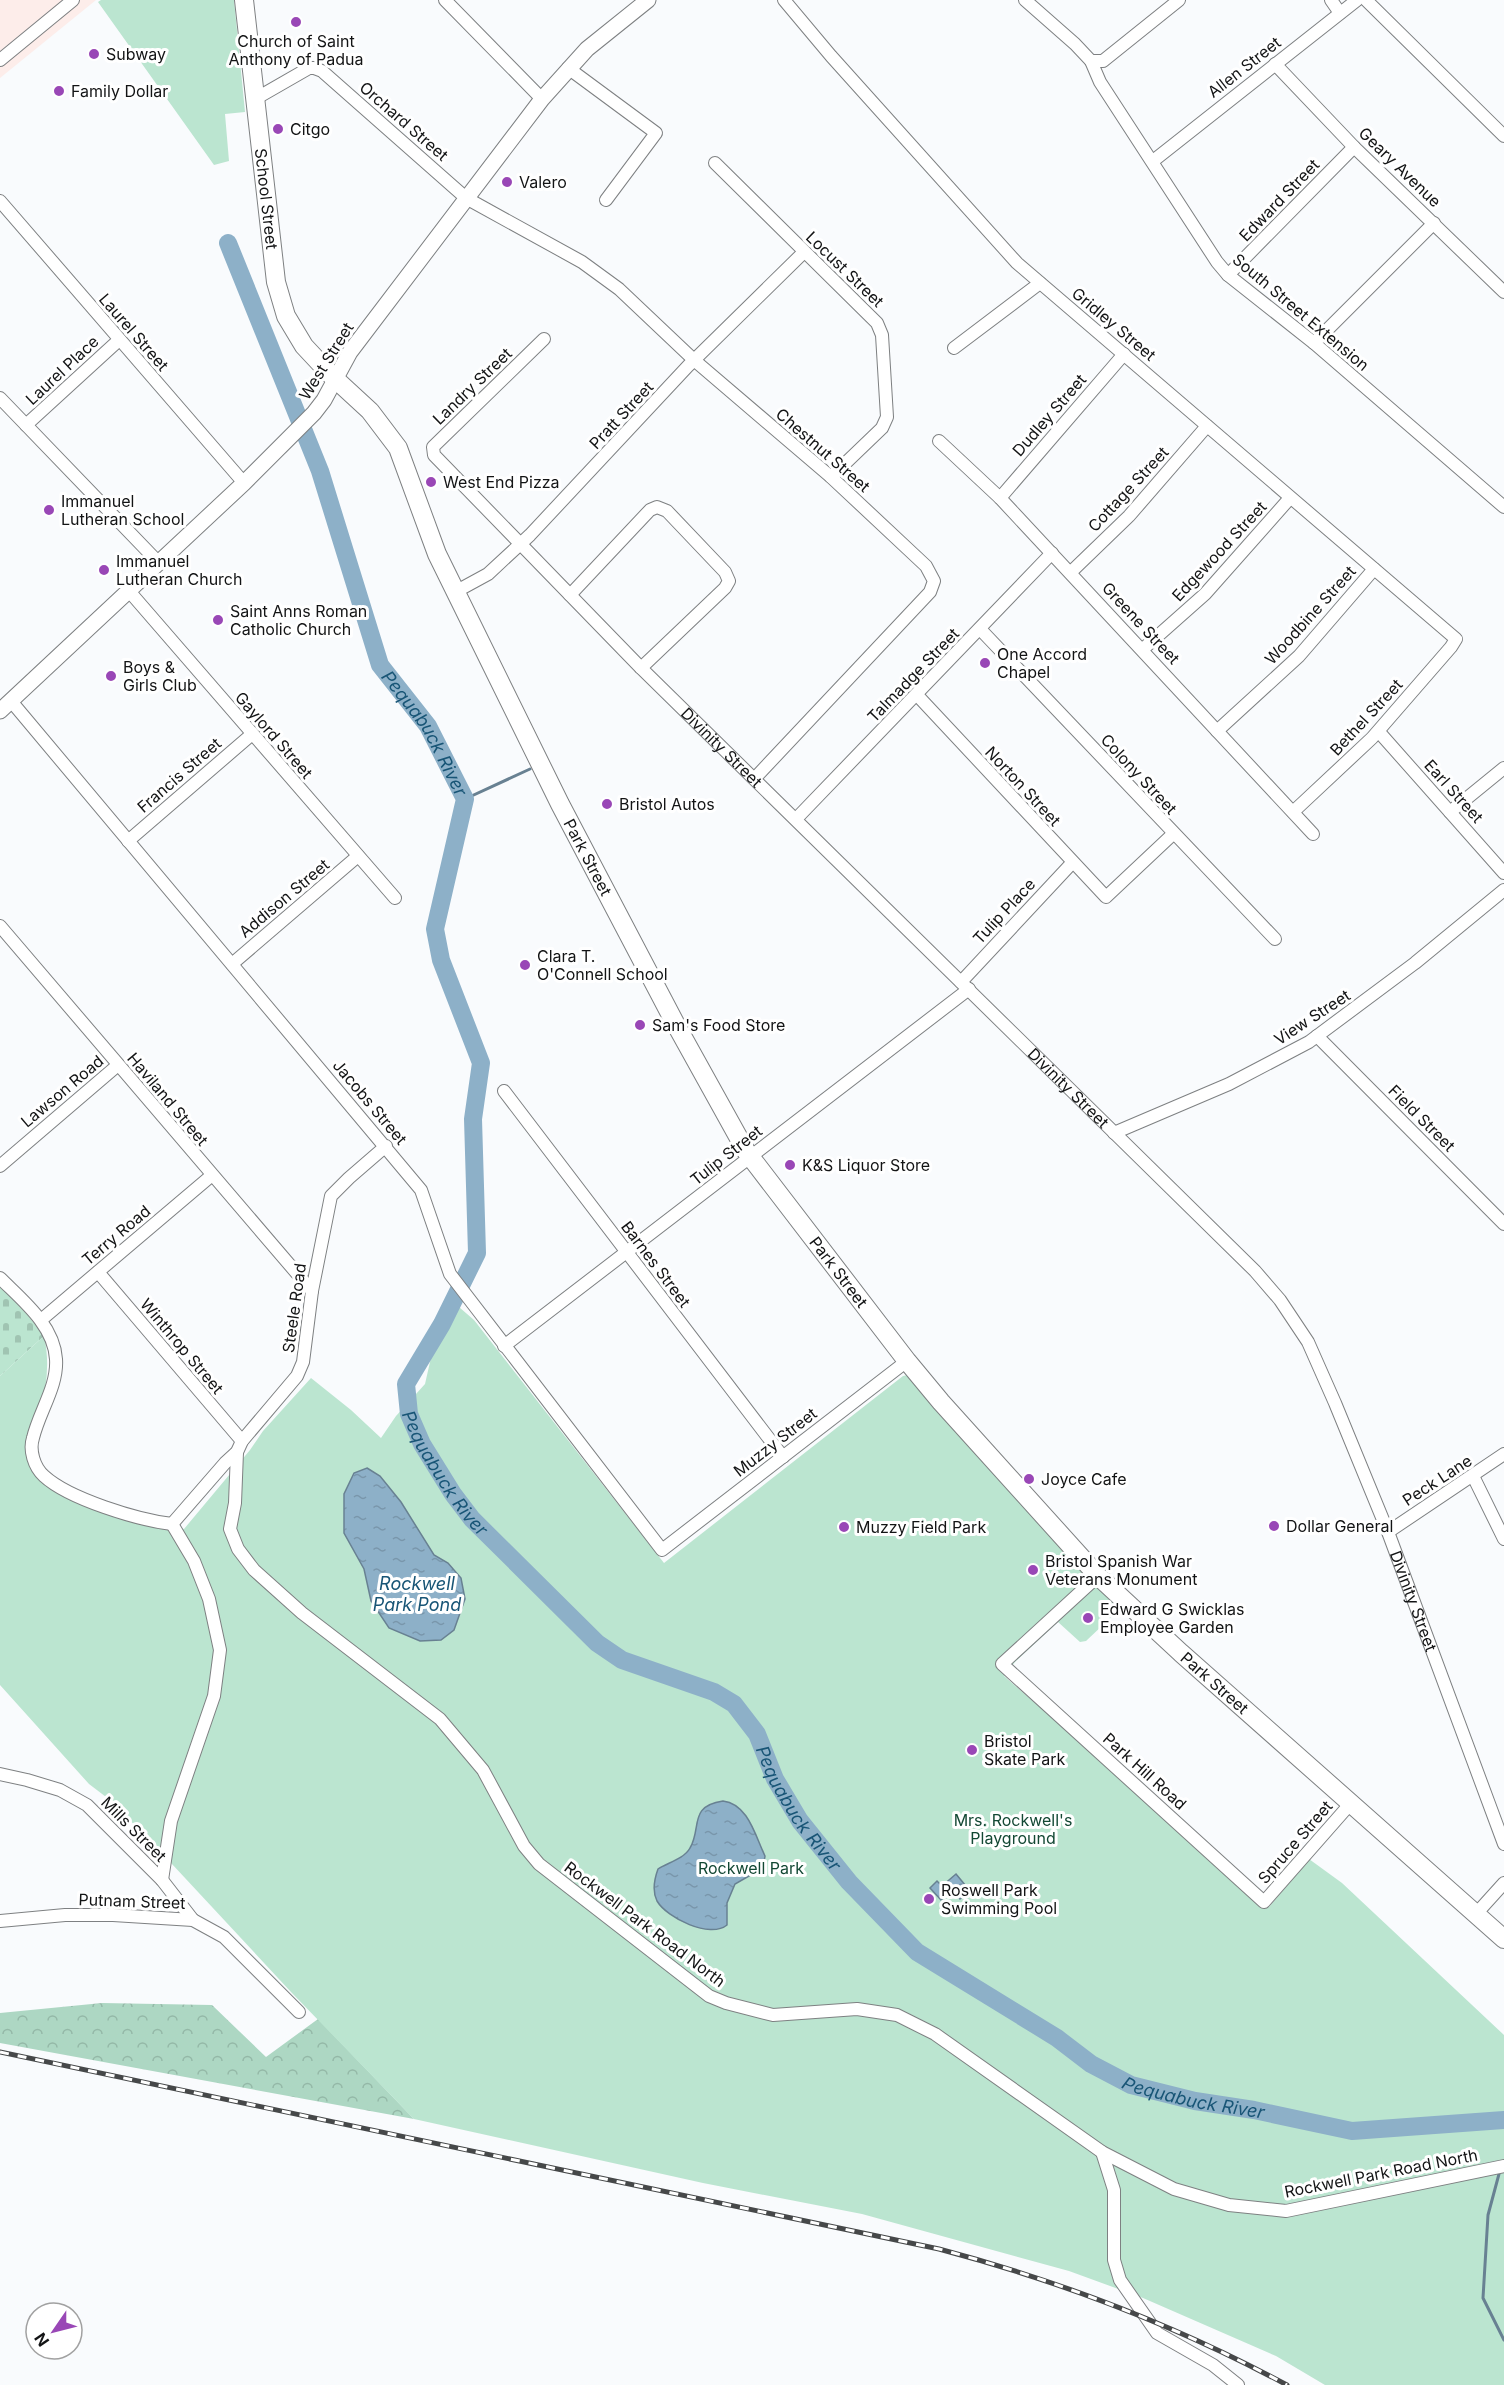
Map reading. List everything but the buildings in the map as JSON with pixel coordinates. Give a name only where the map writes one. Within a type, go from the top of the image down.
[{"type":"highway","name":"School Street","points":[[244,0],[278,291],[286,316],[299,338],[335,379]]},
{"type":"highway","name":"Park Street","points":[[335,379],[370,411],[394,442],[407,470],[428,534],[560,804],[681,1033],[750,1156],[907,1361],[941,1402],[1098,1576],[1504,1939]]},
{"type":"main road","name":"West Street","points":[[6,706],[244,483],[311,416],[324,400],[350,352],[542,99],[568,68],[643,1]]},
{"type":"street","points":[[0,60],[73,0]]},
{"type":"street","points":[[446,0],[542,99]]},
{"type":"street","name":"Gridley Street","points":[[784,0],[1017,264],[1456,639]]},
{"type":"street","name":"South Street Extension","points":[[1025,0],[1091,61],[1100,82],[1217,262],[1228,275],[1314,343],[1504,507]]},
{"type":"street","points":[[1091,61],[1103,61],[1179,0]]},
{"type":"street","points":[[1331,0],[1340,13]]},
{"type":"street","name":"Allen Street","points":[[1153,161],[1357,0]]},
{"type":"street","points":[[1366,0],[1504,136]]},
{"type":"street","name":"Geary Avenue","points":[[1275,64],[1354,147],[1504,292]]},
{"type":"street","name":"Orchard Street","points":[[255,99],[309,68],[322,71],[466,198]]},
{"type":"street","points":[[568,68],[656,133],[606,200]]},
{"type":"street","name":"Edward Street","points":[[1228,275],[1354,147]]},
{"type":"street","name":"Locust Street","points":[[715,163],[877,323],[882,335],[887,417],[882,428],[831,477]]},
{"type":"street","name":"Chestnut Street","points":[[466,198],[590,268],[619,289],[694,360],[831,477],[926,566],[934,581],[930,592],[755,778]]},
{"type":"street","name":"Laurel Street","points":[[0,201],[244,483]]},
{"type":"street","points":[[1314,343],[1434,223]]},
{"type":"street","name":"Pratt Street","points":[[455,592],[480,580],[520,544],[694,360],[804,252]]},
{"type":"street","points":[[954,348],[1040,283]]},
{"type":"street","name":"Landry Street","points":[[438,460],[434,455],[433,447],[544,339]]},
{"type":"street","name":"Laurel Place","points":[[26,425],[119,340]]},
{"type":"street","name":"Dudley Street","points":[[1000,498],[1124,354]]},
{"type":"street","points":[[1,401],[159,563]]},
{"type":"street","name":"Cottage Street","points":[[1071,572],[1129,516],[1207,426]]},
{"type":"street","name":"Greene Street","points":[[939,441],[1000,498],[1071,572],[1313,834]]},
{"type":"street","name":"Divinity Street","points":[[438,460],[641,668],[1255,1271],[1280,1300],[1308,1342],[1388,1532],[1503,1840]]},
{"type":"street","name":"Edgewood Street","points":[[1143,649],[1205,594],[1290,498]]},
{"type":"street","points":[[570,596],[650,510],[657,507],[667,511],[725,572],[729,581],[726,588],[641,668]]},
{"type":"street","name":"Talmadge Street","points":[[796,819],[1052,553]]},
{"type":"street","name":"Woodbine Street","points":[[1217,731],[1299,656],[1374,569]]},
{"type":"street","name":"Gaylord Street","points":[[129,591],[251,735],[395,898]]},
{"type":"street","name":"Colony Street","points":[[980,629],[1275,939]]},
{"type":"street","name":"Bethel Street","points":[[1293,812],[1379,732],[1456,639]]},
{"type":"street","name":"Norton Street","points":[[917,695],[1106,897],[1173,834]]},
{"type":"street","name":"Jacobs Street","points":[[6,706],[128,841],[422,1190],[450,1274],[662,1550]]},
{"type":"street","name":"Earl Street","points":[[1379,732],[1504,873]]},
{"type":"street","name":"Francis Street","points":[[128,841],[251,735]]},
{"type":"street","points":[[1450,812],[1504,768]]},
{"type":"street","name":"Addison Street","points":[[232,964],[358,856]]},
{"type":"street","name":"Tulip Place","points":[[965,986],[1072,863]]},
{"type":"street","name":"View Street","points":[[1114,1133],[1238,1079],[1317,1036],[1415,963],[1504,890]]},
{"type":"street","name":"Haviland Street","points":[[0,926],[211,1176],[312,1291]]},
{"type":"street","name":"Tulip Street","points":[[504,1346],[627,1253],[965,986]]},
{"type":"street","name":"Field Street","points":[[1317,1036],[1504,1224]]},
{"type":"street","name":"Lawson Road","points":[[0,1166],[118,1065]]},
{"type":"street","name":"Barnes Street","points":[[504,1091],[783,1456]]},
{"type":"street","name":"Steele Road","points":[[172,1524],[297,1376],[303,1362],[312,1291],[331,1196],[386,1146]]},
{"type":"street","name":"Terry Road","points":[[41,1320],[211,1176]]},
{"type":"street","name":"Winthrop Street","points":[[98,1272],[240,1446]]},
{"type":"street","points":[[0,1278],[41,1320],[54,1346],[55,1376],[33,1437],[33,1454],[38,1470],[62,1488],[80,1496],[135,1516],[172,1524],[194,1561],[209,1599],[220,1650],[214,1696],[171,1821],[162,1880]]},
{"type":"street","name":"Muzzy Street","points":[[662,1550],[907,1361]]},
{"type":"street","name":"Rockwell Park Road North","points":[[240,1446],[235,1503],[230,1529],[238,1549],[254,1570],[302,1613],[440,1719],[483,1770],[524,1846],[539,1864],[620,1925],[686,1979],[719,2001],[773,2015],[857,2009],[897,2015],[935,2034],[1102,2152],[1174,2188],[1229,2205],[1286,2211],[1504,2166]]},
{"type":"street","name":"Peck Lane","points":[[1388,1532],[1504,1454]]},
{"type":"street","points":[[1473,1476],[1504,1539]]},
{"type":"street","name":"Park Hill Road","points":[[1098,1576],[1002,1664],[1264,1902]]},
{"type":"street","name":"Mills Street","points":[[0,1774],[60,1790],[87,1805],[162,1880],[193,1920]]},
{"type":"street","name":"Spruce Street","points":[[1264,1902],[1351,1803]]},
{"type":"street","points":[[1476,1914],[1504,1883]]},
{"type":"street","name":"Putnam Street","points":[[0,1922],[113,1914],[193,1920],[224,1937],[299,2012]]},
{"type":"street","points":[[1102,2152],[1114,2190],[1114,2260],[1120,2280],[1157,2333],[1214,2365],[1238,2385]]},
{"type":"shaded area","points":[[0,0],[96,0],[0,78]]},
{"type":"green space","points":[[101,0],[234,0],[245,112],[225,114],[229,161],[214,165],[98,2]]},
{"type":"green space","points":[[0,1286],[44,1336],[0,1376]]},
{"type":"green space","name":"Rockwell Park","points":[[459,1307],[474,1320],[664,1563],[903,1376],[908,1375],[1122,1607],[1086,1641],[1080,1642],[1058,1622],[1015,1662],[1004,1676],[1269,1907],[1309,1859],[1342,1883],[1504,2035],[1504,2385],[1325,2385],[1276,2356],[1143,2298],[1069,2271],[862,2214],[703,2183],[414,2119],[291,1992],[158,1849],[110,1800],[89,1784],[0,1685],[0,1376],[44,1336],[47,1352],[46,1383],[28,1459],[65,1495],[120,1519],[184,1529],[250,1450],[263,1431],[311,1378],[381,1438],[396,1416],[425,1384],[437,1331]]},
{"type":"green space","points":[[102,2003],[212,2005],[266,2057],[318,2019],[414,2119],[0,2043],[0,2013]]},
{"type":"water","name":"Rockwell Park Pond","points":[[367,1468],[380,1476],[401,1502],[434,1555],[448,1563],[461,1578],[465,1599],[454,1630],[441,1640],[420,1641],[389,1628],[371,1601],[364,1569],[344,1533],[344,1494],[354,1473]]},
{"type":"water","points":[[723,1801],[732,1803],[745,1814],[765,1856],[763,1868],[735,1884],[727,1903],[727,1925],[720,1929],[710,1930],[689,1925],[670,1914],[657,1901],[654,1885],[658,1869],[680,1858],[690,1848],[700,1813],[712,1804]]},
{"type":"water","points":[[956,1874],[970,1891],[960,1899],[952,1890],[941,1900],[930,1888],[937,1881],[942,1886]]},
{"type":"waterway","name":"Pequabuck River","points":[[228,243],[320,471],[380,665],[428,726],[465,799],[435,929],[441,960],[481,1063],[473,1119],[477,1253],[442,1324],[406,1384],[409,1414],[422,1444],[453,1494],[472,1519],[597,1643],[622,1660],[714,1692],[734,1704],[757,1734],[775,1779],[800,1821],[849,1882],[917,1952],[1057,2038],[1091,2064],[1131,2085],[1195,2101],[1254,2110],[1352,2131],[1504,2120]]},
{"type":"waterway","points":[[465,799],[530,769]]},
{"type":"waterway","points":[[1499,2174],[1488,2215],[1483,2298],[1504,2340]]},
{"type":"railway","points":[[0,2052],[939,2249],[1029,2275],[1117,2307],[1203,2343],[1287,2385]]},
{"type":"place","name":"Church of Saint Anthony of Padua","points":[[296,22]]},
{"type":"place","name":"Subway","points":[[94,54]]},
{"type":"place","name":"Family Dollar","points":[[59,91]]},
{"type":"place","name":"Citgo","points":[[278,129]]},
{"type":"place","name":"Valero","points":[[507,182]]},
{"type":"place","name":"West End Pizza","points":[[431,482]]},
{"type":"place","name":"Immanuel Lutheran School","points":[[49,510]]},
{"type":"place","name":"Immanuel Lutheran Church","points":[[104,570]]},
{"type":"place","name":"Saint Anns Roman Catholic Church","points":[[218,620]]},
{"type":"place","name":"One Accord Chapel","points":[[985,663]]},
{"type":"place","name":"Boys & Girls Club","points":[[111,676]]},
{"type":"place","name":"Bristol Autos","points":[[607,804]]},
{"type":"place","name":"Clara T. O'Connell School","points":[[525,965]]},
{"type":"place","name":"Sam's Food Store","points":[[640,1025]]},
{"type":"place","name":"K&S Liquor Store","points":[[790,1165]]},
{"type":"place","name":"Joyce Cafe","points":[[1029,1479]]},
{"type":"place","name":"Dollar General","points":[[1274,1526]]},
{"type":"place","name":"Muzzy Field Park","points":[[844,1527]]},
{"type":"place","name":"Bristol Spanish War Veterans Monument","points":[[1033,1570]]},
{"type":"place","name":"Edward G Swicklas Employee Garden","points":[[1088,1618]]},
{"type":"place","name":"Bristol Skate Park","points":[[972,1750]]},
{"type":"place","name":"Roswell Park Swimming Pool","points":[[929,1899]]},
{"type":"park label","name":"Mrs. Rockwell's Playground","points":[[1013,1829]]}]
